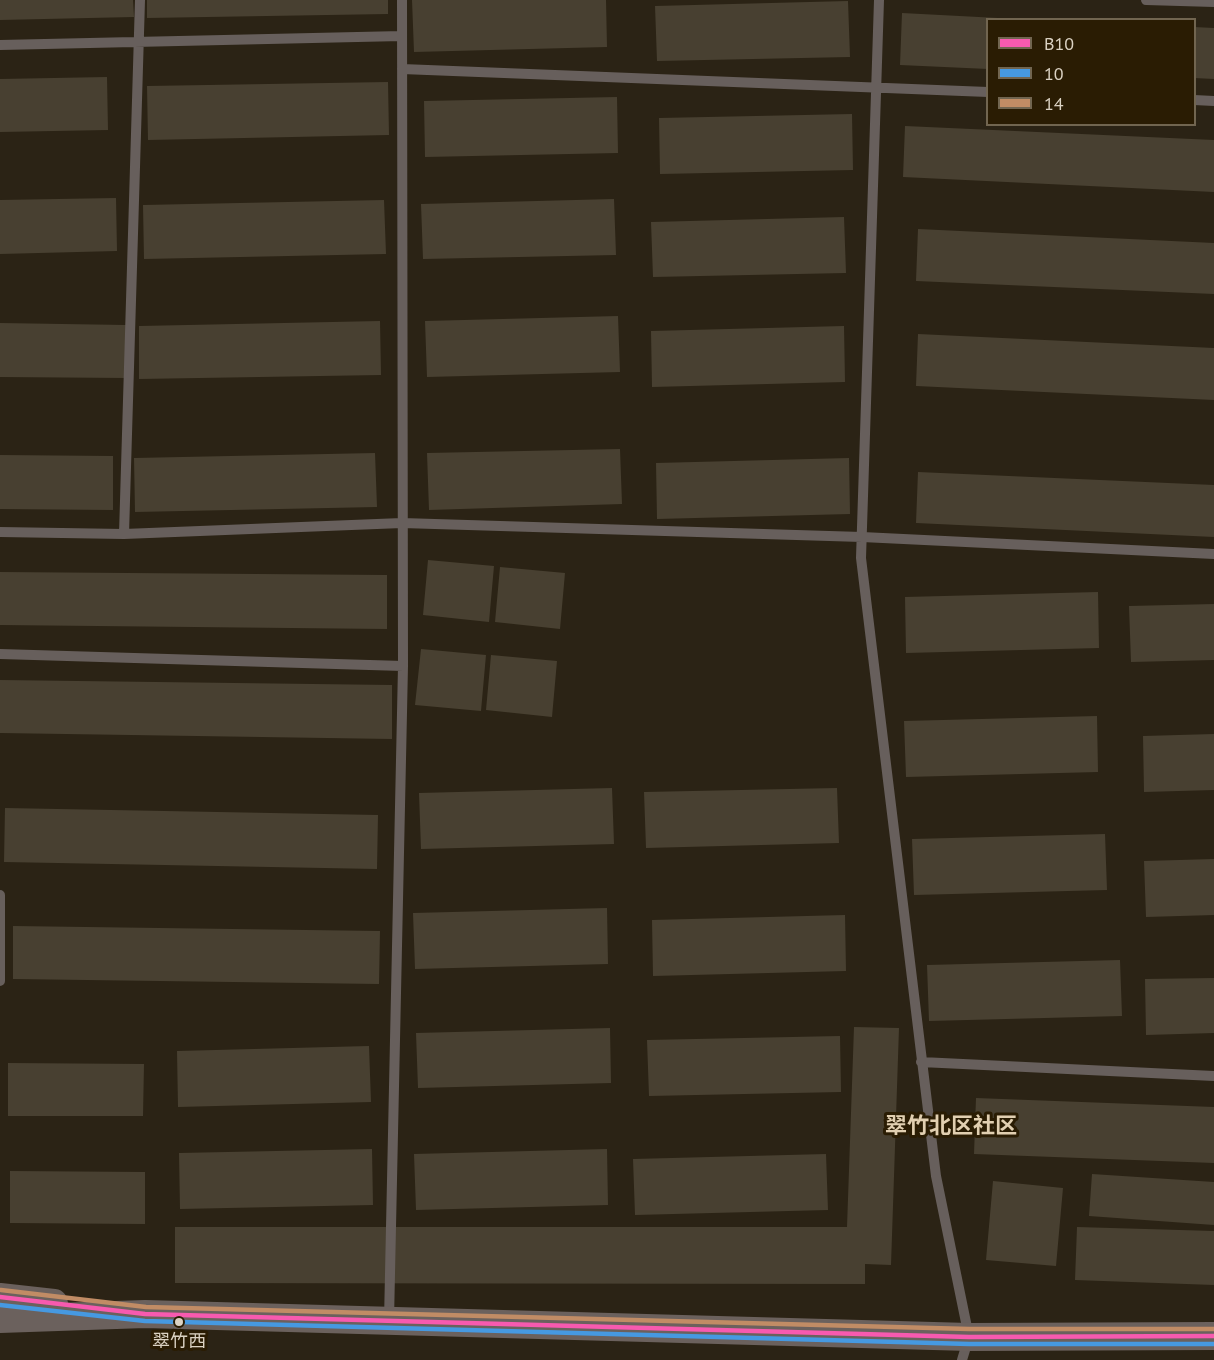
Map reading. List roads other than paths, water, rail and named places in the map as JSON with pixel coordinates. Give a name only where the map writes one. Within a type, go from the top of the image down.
[{"type":"main road","points":[[0,1297],[146,1314]]},
{"type":"main road","points":[[0,1319],[146,1314],[388,1321],[966,1349],[1214,1336]]},
{"type":"lane","points":[[124,534],[140,0]]},
{"type":"lane","points":[[388,1321],[403,666],[402,0]]},
{"type":"lane","points":[[879,0],[861,558],[936,1176],[966,1349]]},
{"type":"lane","points":[[1146,0],[1214,2]]},
{"type":"lane","points":[[0,45],[402,36]]},
{"type":"lane","points":[[402,69],[986,92]]},
{"type":"lane","points":[[1196,100],[1214,101]]},
{"type":"lane","points":[[0,532],[124,534],[402,522],[862,537],[1214,554]]},
{"type":"lane","points":[[0,654],[403,666]]},
{"type":"lane","points":[[0,895],[0,981]]},
{"type":"lane","points":[[921,1062],[1214,1076]]},
{"type":"place","name":"翠竹西","points":[[179,1322]]},
{"type":"district","name":"翠竹北区社区","points":[[951,1127]]}]
